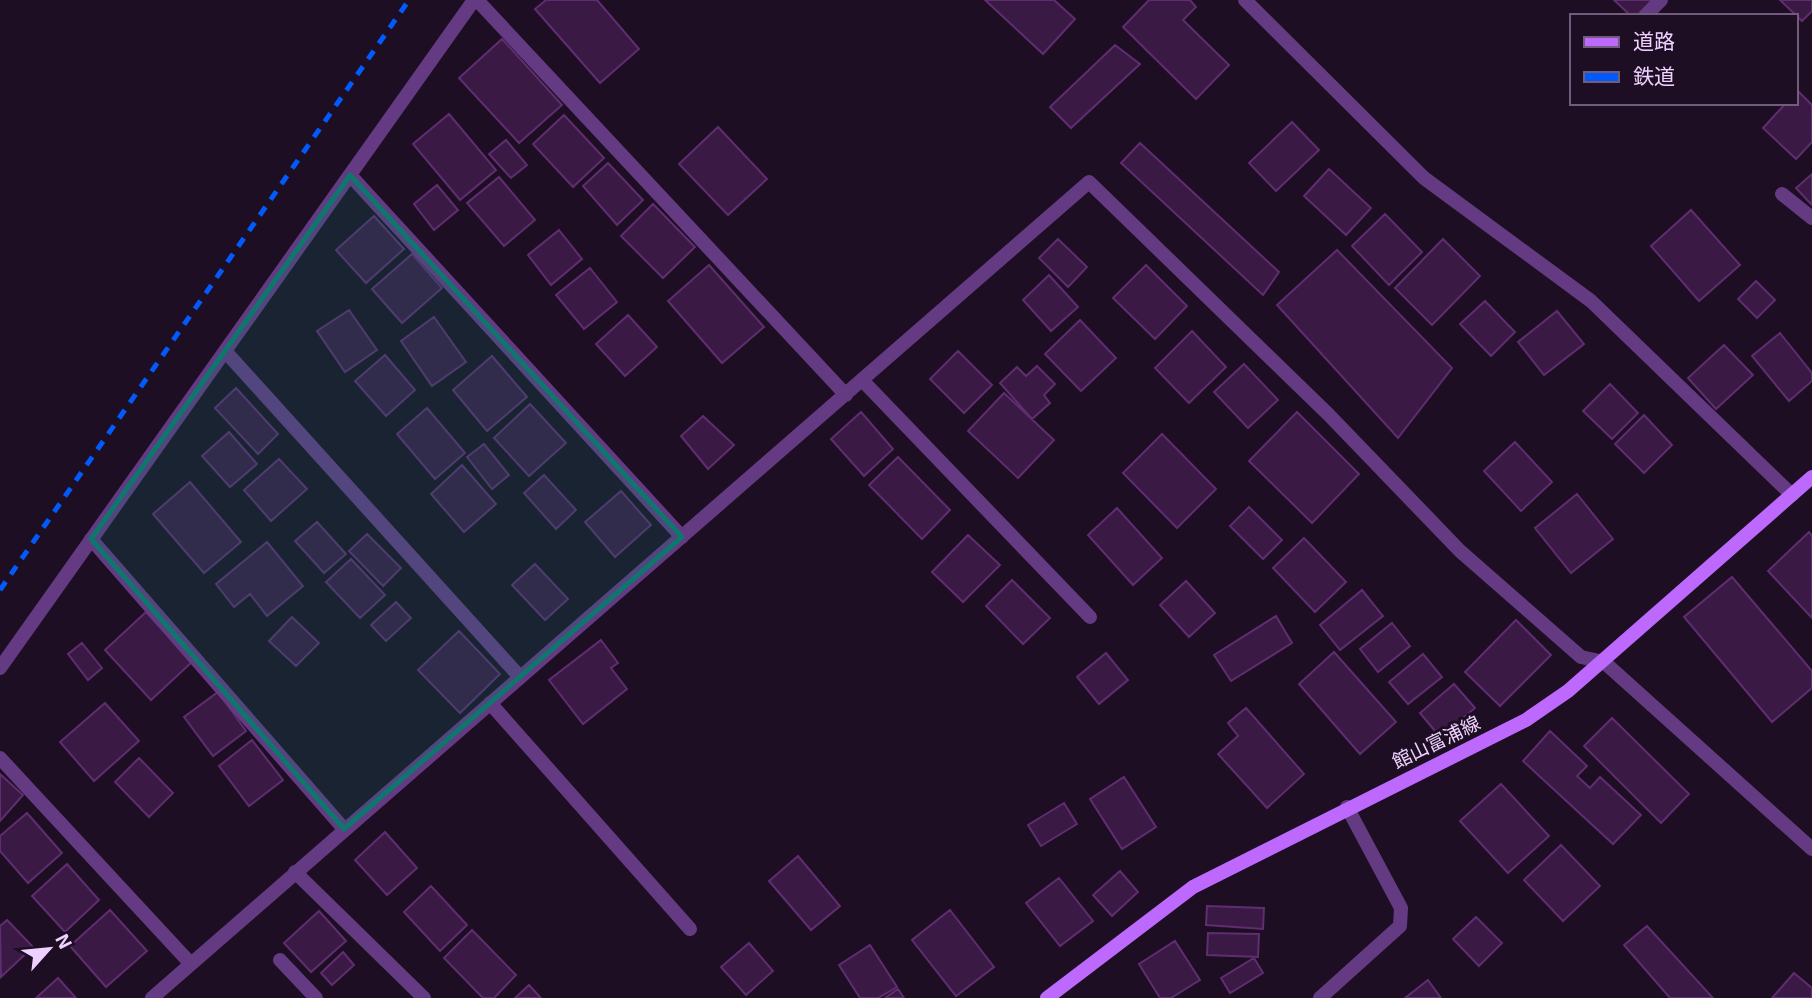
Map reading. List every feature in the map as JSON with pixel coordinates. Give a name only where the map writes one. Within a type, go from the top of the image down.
[{"type":"main road","name":"館山富浦線","points":[[1047,998],[1193,887],[1526,720],[1604,662],[1812,477]]},
{"type":"street","points":[[0,668],[476,0],[846,395]]},
{"type":"street","points":[[1245,0],[1424,178],[1591,301],[1792,495]]},
{"type":"street","points":[[1647,14],[1661,0]]},
{"type":"street","points":[[350,175],[682,537]]},
{"type":"street","points":[[152,998],[1089,182],[1329,415],[1460,551],[1581,657],[1604,662],[1812,849]]},
{"type":"street","points":[[1782,194],[1812,218]]},
{"type":"street","points":[[225,351],[520,677]]},
{"type":"street","points":[[862,380],[1090,617]]},
{"type":"street","points":[[91,539],[344,830]]},
{"type":"street","points":[[490,704],[690,929]]},
{"type":"street","points":[[0,758],[191,964]]},
{"type":"street","points":[[1320,998],[1399,926],[1401,908],[1348,807]]},
{"type":"street","points":[[295,872],[424,998]]},
{"type":"street","points":[[280,960],[316,998]]},
{"type":"highlighted area","points":[[350,175],[682,537],[344,829],[91,539]]},
{"type":"building","points":[[546,0],[597,0],[639,49],[600,83],[535,9]]},
{"type":"building","points":[[985,0],[1054,0],[1075,19],[1043,54]]},
{"type":"building","points":[[1149,0],[1190,0],[1196,7],[1183,20],[1229,65],[1196,99],[1123,27]]},
{"type":"building","points":[[1614,0],[1652,0],[1640,14],[1629,14]]},
{"type":"building","points":[[1780,0],[1812,0],[1812,11],[1802,21],[1798,14]]},
{"type":"building","points":[[502,39],[562,105],[519,143],[459,78]]},
{"type":"building","points":[[1115,45],[1140,64],[1071,128],[1050,107]]},
{"type":"building","points":[[1798,91],[1812,105],[1812,142],[1796,159],[1763,128],[1784,105],[1798,105]]},
{"type":"building","points":[[449,114],[496,170],[460,200],[413,144]]},
{"type":"building","points":[[564,115],[604,158],[573,187],[533,144]]},
{"type":"building","points":[[1292,122],[1319,150],[1276,191],[1249,163]]},
{"type":"building","points":[[718,127],[767,179],[728,215],[679,164]]},
{"type":"building","points":[[506,140],[527,165],[511,178],[489,154]]},
{"type":"building","points":[[1140,143],[1279,272],[1263,295],[1121,163]]},
{"type":"building","points":[[608,163],[643,200],[617,225],[583,186]]},
{"type":"building","points":[[1329,169],[1371,208],[1346,235],[1304,196]]},
{"type":"building","points":[[1812,174],[1812,205],[1796,188]]},
{"type":"building","points":[[499,177],[535,220],[504,246],[467,203]]},
{"type":"building","points":[[437,185],[458,210],[434,230],[414,204]]},
{"type":"building","points":[[653,204],[695,247],[663,278],[621,236]]},
{"type":"building","points":[[1691,210],[1740,265],[1699,301],[1651,246]]},
{"type":"building","points":[[1385,214],[1422,252],[1389,285],[1352,246]]},
{"type":"building","points":[[374,216],[404,249],[366,283],[336,250]]},
{"type":"building","points":[[559,230],[582,259],[551,285],[528,255]]},
{"type":"building","points":[[1058,239],[1087,267],[1068,287],[1039,258]]},
{"type":"building","points":[[1443,239],[1480,276],[1432,325],[1395,288]]},
{"type":"building","points":[[1337,250],[1452,368],[1398,438],[1277,305]]},
{"type":"building","points":[[412,254],[442,288],[402,323],[372,289]]},
{"type":"building","points":[[709,265],[764,327],[722,363],[668,301]]},
{"type":"building","points":[[1146,265],[1187,306],[1155,339],[1113,298]]},
{"type":"building","points":[[590,268],[617,302],[584,329],[556,295]]},
{"type":"building","points":[[1049,275],[1078,307],[1051,331],[1023,300]]},
{"type":"building","points":[[1756,281],[1775,300],[1757,318],[1738,299]]},
{"type":"building","points":[[1485,301],[1515,332],[1491,356],[1460,324]]},
{"type":"building","points":[[349,310],[377,350],[345,372],[317,331]]},
{"type":"building","points":[[1557,311],[1584,344],[1544,375],[1518,342]]},
{"type":"building","points":[[628,315],[657,347],[625,376],[596,344]]},
{"type":"building","points":[[434,317],[466,362],[432,386],[401,341]]},
{"type":"building","points":[[1080,320],[1116,358],[1081,391],[1045,354]]},
{"type":"building","points":[[1192,331],[1226,367],[1189,403],[1155,368]]},
{"type":"building","points":[[1780,333],[1812,373],[1812,381],[1789,401],[1752,356]]},
{"type":"building","points":[[1724,345],[1753,375],[1716,409],[1688,378]]},
{"type":"building","points":[[958,351],[992,385],[964,413],[930,379]]},
{"type":"building","points":[[385,355],[415,390],[386,416],[355,381]]},
{"type":"building","points":[[492,356],[527,397],[487,431],[453,390]]},
{"type":"building","points":[[1244,364],[1278,400],[1248,428],[1214,392]]},
{"type":"building","points":[[1037,366],[1055,384],[1044,395],[1050,403],[1032,419],[1000,383],[1017,367],[1026,376]]},
{"type":"building","points":[[1610,384],[1638,413],[1612,439],[1583,411]]},
{"type":"building","points":[[236,388],[278,434],[258,454],[215,408]]},
{"type":"building","points":[[1004,393],[1054,440],[1018,478],[968,431]]},
{"type":"building","points":[[530,404],[566,443],[529,476],[494,438]]},
{"type":"building","points":[[427,408],[465,453],[435,479],[397,434]]},
{"type":"building","points":[[861,412],[893,449],[864,476],[831,439]]},
{"type":"building","points":[[1297,412],[1359,474],[1312,523],[1249,461]]},
{"type":"building","points":[[1644,415],[1672,445],[1644,473],[1615,444]]},
{"type":"building","points":[[703,416],[734,445],[708,469],[681,436]]},
{"type":"building","points":[[229,432],[257,464],[230,487],[202,456]]},
{"type":"building","points":[[1162,434],[1216,489],[1177,528],[1123,473]]},
{"type":"building","points":[[1515,442],[1552,482],[1521,511],[1484,471]]},
{"type":"building","points":[[484,444],[509,475],[492,489],[467,457]]},
{"type":"building","points":[[898,457],[950,510],[922,539],[869,485]]},
{"type":"building","points":[[279,459],[307,489],[271,521],[244,490]]},
{"type":"building","points":[[462,465],[496,504],[464,532],[431,494]]},
{"type":"building","points":[[544,475],[576,510],[556,529],[524,493]]},
{"type":"building","points":[[190,482],[241,542],[204,573],[153,514]]},
{"type":"building","points":[[621,491],[651,525],[615,557],[585,522]]},
{"type":"building","points":[[1577,494],[1613,539],[1571,573],[1535,528]]},
{"type":"building","points":[[1249,507],[1282,540],[1263,559],[1230,526]]},
{"type":"building","points":[[1117,508],[1162,558],[1133,585],[1088,535]]},
{"type":"building","points":[[317,522],[346,554],[324,573],[295,541]]},
{"type":"building","points":[[1809,532],[1812,536],[1812,618],[1768,571]]},
{"type":"building","points":[[367,534],[401,568],[383,586],[349,551]]},
{"type":"building","points":[[968,535],[1000,565],[963,602],[932,572]]},
{"type":"building","points":[[1304,538],[1346,582],[1315,612],[1273,568]]},
{"type":"building","points":[[267,542],[303,586],[267,616],[250,594],[234,607],[216,584]]},
{"type":"building","points":[[351,559],[385,595],[360,618],[326,582]]},
{"type":"building","points":[[535,564],[568,599],[545,620],[512,585]]},
{"type":"building","points":[[1732,577],[1812,671],[1812,688],[1772,722],[1684,617]]},
{"type":"building","points":[[1012,580],[1050,618],[1023,644],[986,606]]},
{"type":"building","points":[[1186,581],[1215,613],[1189,637],[1160,605]]},
{"type":"building","points":[[1362,590],[1383,616],[1340,650],[1320,625]]},
{"type":"building","points":[[396,602],[411,618],[386,641],[371,625]]},
{"type":"building","points":[[146,612],[192,662],[151,700],[105,650]]},
{"type":"building","points":[[1276,616],[1292,643],[1231,681],[1214,655]]},
{"type":"building","points":[[292,617],[319,643],[296,666],[269,641]]},
{"type":"building","points":[[1516,620],[1551,655],[1500,706],[1465,672]]},
{"type":"building","points":[[1392,623],[1410,646],[1378,672],[1360,649]]},
{"type":"building","points":[[459,631],[500,674],[460,713],[418,670]]},
{"type":"building","points":[[601,640],[618,663],[611,668],[627,689],[583,724],[549,680]]},
{"type":"building","points":[[82,643],[102,668],[88,680],[68,654]]},
{"type":"building","points":[[1334,652],[1396,722],[1360,754],[1299,684]]},
{"type":"building","points":[[1106,653],[1128,680],[1099,704],[1077,677]]},
{"type":"building","points":[[1423,654],[1442,677],[1408,704],[1389,682]]},
{"type":"building","points":[[1454,684],[1475,708],[1440,737],[1420,713]]},
{"type":"building","points":[[218,692],[246,731],[213,756],[184,717]]},
{"type":"building","points":[[105,703],[139,741],[94,781],[60,742]]},
{"type":"building","points":[[1246,708],[1304,774],[1267,808],[1218,754],[1238,736],[1228,723]]},
{"type":"building","points":[[1612,718],[1689,794],[1661,823],[1584,746]]},
{"type":"building","points":[[1550,731],[1587,766],[1577,776],[1590,788],[1600,777],[1641,815],[1613,844],[1523,761]]},
{"type":"building","points":[[252,740],[283,780],[249,806],[219,766]]},
{"type":"building","points":[[139,758],[173,793],[149,817],[115,782]]},
{"type":"building","points":[[0,774],[23,795],[0,821]]},
{"type":"building","points":[[1124,777],[1156,827],[1122,849],[1090,799]]},
{"type":"building","points":[[1501,784],[1549,836],[1508,873],[1460,821]]},
{"type":"building","points":[[1064,803],[1077,824],[1041,846],[1028,825]]},
{"type":"building","points":[[27,813],[62,853],[28,883],[0,851],[0,836]]},
{"type":"building","points":[[385,832],[417,868],[387,895],[355,860]]},
{"type":"building","points":[[1561,845],[1600,886],[1563,921],[1524,880]]},
{"type":"building","points":[[798,856],[840,906],[811,930],[769,881]]},
{"type":"building","points":[[67,864],[99,900],[65,932],[32,896]]},
{"type":"building","points":[[1120,871],[1138,892],[1112,916],[1093,895]]},
{"type":"building","points":[[1059,878],[1093,921],[1060,946],[1026,903]]},
{"type":"building","points":[[431,886],[467,925],[440,951],[404,912]]},
{"type":"building","points":[[1207,906],[1264,908],[1263,929],[1206,925]]},
{"type":"building","points":[[110,910],[147,951],[106,987],[70,946]]},
{"type":"building","points":[[950,910],[994,967],[956,996],[912,940]]},
{"type":"building","points":[[319,911],[346,941],[311,972],[284,943]]},
{"type":"building","points":[[1476,917],[1502,943],[1479,966],[1453,939]]},
{"type":"building","points":[[7,920],[33,947],[1,977],[0,926]]},
{"type":"building","points":[[1647,926],[1713,998],[1670,998],[1624,945]]},
{"type":"building","points":[[472,930],[516,975],[494,998],[483,998],[444,958]]},
{"type":"building","points":[[1208,933],[1259,934],[1258,957],[1207,955]]},
{"type":"building","points":[[1175,941],[1200,980],[1171,998],[1160,998],[1139,964]]},
{"type":"building","points":[[749,943],[773,971],[746,995],[721,967]]},
{"type":"building","points":[[870,945],[897,987],[878,998],[860,998],[839,965]]},
{"type":"building","points":[[343,952],[354,965],[332,985],[321,973]]},
{"type":"building","points":[[1254,958],[1263,973],[1230,993],[1221,978]]},
{"type":"building","points":[[1794,973],[1812,988],[1812,998],[1772,998]]},
{"type":"building","points":[[58,978],[76,998],[36,998]]},
{"type":"building","points":[[1428,980],[1441,998],[1405,998]]},
{"type":"building","points":[[529,985],[541,998],[515,998]]},
{"type":"building","points":[[898,989],[904,998],[885,998]]},
{"type":"railway","points":[[0,590],[409,0]]}]
